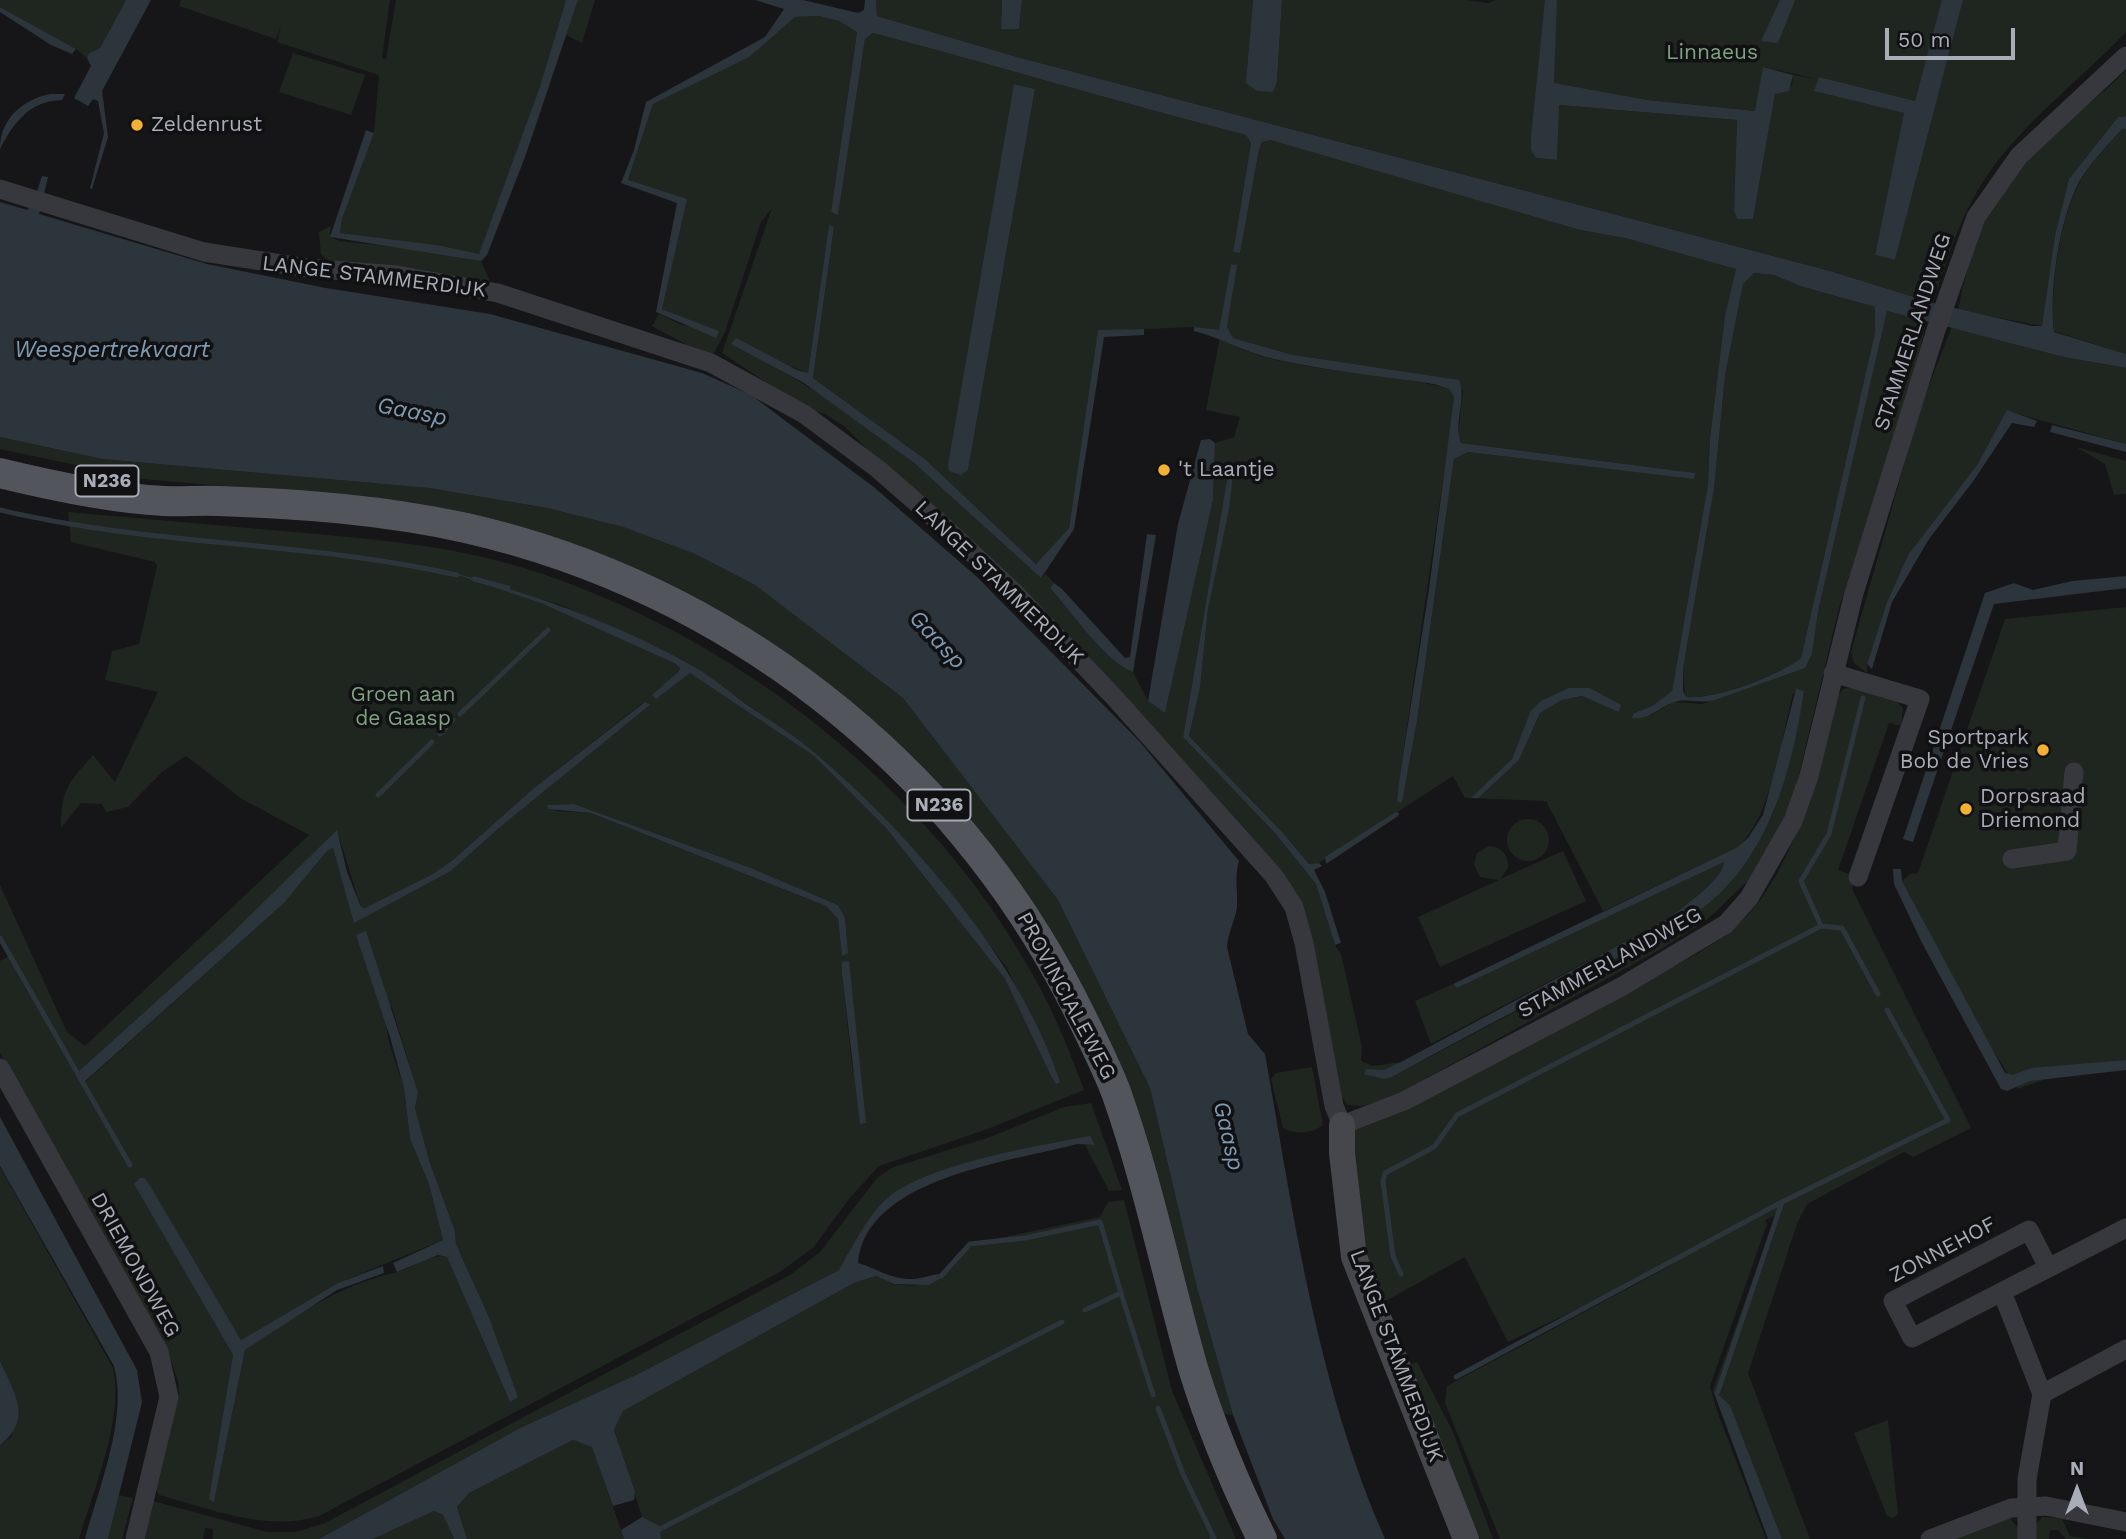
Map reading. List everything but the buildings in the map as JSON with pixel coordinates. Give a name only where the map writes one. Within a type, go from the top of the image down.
[{"type":"main road","name":"PROVINCIALEWEG","points":[[0,458],[214,500]]},
{"type":"main road","name":"PROVINCIALEWEG","points":[[0,473],[117,495],[165,501],[214,500],[362,510],[469,529],[589,565],[647,589],[741,639],[850,719],[904,768],[945,811],[1014,897],[1087,1028],[1119,1104],[1210,1420],[1262,1539]]},
{"type":"street","name":"STAMMERLANDWEG","points":[[1342,1125],[1416,1095],[1621,987],[1726,924],[1763,878],[1793,821],[1808,776],[1868,544],[1936,330],[1976,217],[1995,186],[2026,149],[2126,56]]},
{"type":"street","name":"LANGE STAMMERDIJK","points":[[0,189],[204,252],[307,268],[397,275],[498,293],[707,361],[804,414],[878,468],[1015,593],[1275,876],[1294,907],[1304,943],[1334,1105],[1342,1125],[1342,1153],[1354,1257],[1466,1539]]},
{"type":"street","points":[[1833,673],[1920,699],[1858,877]]},
{"type":"street","points":[[2012,859],[2067,850],[2074,772]]},
{"type":"street","name":"DRIEMONDWEG","points":[[0,1068],[159,1352],[169,1397],[135,1539]]},
{"type":"street","name":"ZONNEHOF","points":[[2048,1267],[2029,1230],[1893,1301],[1912,1338],[2126,1227]]},
{"type":"street","points":[[2002,1292],[2042,1394],[2027,1479],[2027,1539]]},
{"type":"street","points":[[2042,1394],[2126,1349]]},
{"type":"street","points":[[1930,1539],[2011,1508],[2046,1506],[2126,1522]]},
{"type":"green space","points":[[0,0],[126,0],[100,48],[89,53],[87,58],[76,49],[0,7]]},
{"type":"green space","points":[[181,0],[390,0],[382,58],[386,59],[396,0],[566,0],[540,86],[479,255],[437,245],[340,233],[342,219],[374,133],[379,75],[277,42],[281,25],[276,39],[179,6]]},
{"type":"green space","points":[[578,0],[595,0],[582,43],[566,35]]},
{"type":"green space","name":"Linnaeus","points":[[876,0],[1002,0],[1001,29],[1019,29],[1022,0],[1253,0],[1247,83],[1273,92],[1277,82],[1282,0],[1466,0],[1488,3],[1496,0],[1944,0],[1915,101],[1818,79],[1815,91],[1905,113],[1875,255],[1895,260],[1963,0],[2126,0],[2126,32],[2041,113],[1994,166],[1965,215],[1933,303],[1830,271],[1017,57],[877,16]],"holes":[[[1764,67],[1816,79],[1793,75],[1792,85],[1775,94],[1753,219],[1734,210],[1737,120],[1558,105],[1557,160],[1536,158],[1532,150],[1533,131],[1553,83],[1648,100],[1755,111]]]},
{"type":"green space","points":[[819,16],[839,21],[857,32],[831,212],[838,214],[865,39],[873,33],[1246,135],[1251,143],[1233,251],[1240,253],[1259,150],[1262,142],[1271,139],[1580,230],[1625,238],[1737,269],[1725,315],[1710,438],[1708,484],[1672,691],[1652,706],[1634,713],[1651,715],[1674,702],[1702,704],[1805,668],[1812,654],[1818,612],[1887,311],[1927,321],[1906,400],[1839,608],[1795,791],[1775,842],[1760,869],[1708,919],[1661,949],[1385,1101],[1363,1106],[1348,1105],[1339,1094],[1295,904],[996,562],[877,459],[844,426],[825,414],[806,409],[722,353],[772,208],[761,222],[725,332],[713,355],[705,355],[652,326],[659,314],[682,325],[718,331],[662,309],[686,199],[628,181],[653,104],[749,56],[795,17]],"holes":[[[1015,84],[1035,89],[968,470],[961,475],[974,324]],[[829,226],[834,228],[813,378],[926,460],[1036,564],[1069,528],[1098,331],[1193,327],[1219,331],[1232,264],[1236,265],[1227,327],[1232,338],[1293,355],[1463,390],[1458,434],[1461,443],[1694,473],[1694,478],[1468,452],[1454,459],[1417,721],[1402,803],[1400,775],[1452,418],[1454,397],[1449,389],[1267,358],[1241,349],[1220,337],[1206,410],[1240,417],[1234,437],[1215,443],[1213,500],[1165,713],[1148,701],[1133,672],[1100,648],[1050,588],[1054,583],[1046,574],[1041,578],[914,463],[872,429],[803,384],[732,344],[808,373]],[[1228,475],[1208,609],[1200,688],[1189,736],[1283,833],[1309,864],[1319,863],[1453,776],[1465,798],[1546,801],[1603,911],[1737,848],[1749,834],[1767,798],[1793,693],[1804,692],[1774,811],[1755,849],[1727,886],[1684,922],[1392,1077],[1383,1070],[1401,1062],[1373,1066],[1361,1061],[1362,1047],[1341,954],[1335,945],[1316,884],[1274,832],[1183,737]],[[1590,688],[1620,708],[1619,711],[1582,696],[1562,700],[1540,713],[1519,760],[1472,798],[1512,759],[1530,712]]]},
{"type":"green space","points":[[293,53],[365,75],[351,115],[279,92]]},
{"type":"green space","points":[[2126,70],[2126,116],[2118,117],[2069,179],[2055,235],[2042,326],[1958,310],[1978,237],[1993,202],[2003,187],[2041,145]]},
{"type":"green space","points":[[2122,129],[2126,129],[2126,354],[2054,331],[2053,314],[2061,236],[2072,199],[2088,169]]},
{"type":"green space","points":[[331,226],[330,237],[339,241],[417,249],[481,261],[492,286],[419,269],[328,261],[321,254],[319,232]]},
{"type":"green space","points":[[1754,273],[1774,275],[1800,286],[1875,307],[1875,332],[1801,658],[1777,672],[1728,691],[1685,697],[1683,669],[1714,489],[1725,376],[1743,283]]},
{"type":"green space","points":[[1952,326],[2064,357],[2126,368],[2126,444],[2007,411],[1977,465],[1908,555],[1887,602],[1867,664],[1867,673],[1854,663],[1851,652],[1920,409]]},
{"type":"green space","points":[[0,437],[102,459],[429,488],[547,508],[623,527],[695,554],[755,585],[903,698],[1058,900],[1150,1088],[1197,1288],[1233,1415],[1221,1414],[1067,963],[1003,862],[972,824],[834,693],[481,519],[411,502],[142,479],[0,449]]},
{"type":"green space","points":[[2076,447],[2126,461],[2126,494],[2114,495],[2105,464]]},
{"type":"green space","name":"Groen aan de Gaasp","points":[[68,512],[352,537],[439,548],[524,568],[602,597],[678,633],[752,677],[821,728],[886,785],[944,848],[996,915],[1039,986],[1058,1024],[1084,1090],[985,1130],[879,1166],[848,1200],[814,1247],[780,1272],[319,1516],[299,1520],[259,1520],[159,1495],[156,1490],[179,1394],[178,1381],[168,1352],[0,1053],[0,961],[9,956],[0,938],[0,885],[67,1032],[85,1046],[309,835],[242,799],[186,756],[162,772],[128,807],[106,812],[102,804],[81,803],[61,828],[62,804],[72,780],[93,755],[115,782],[158,692],[105,680],[112,651],[139,644],[157,566],[155,562],[71,542]],"holes":[[[455,574],[561,605],[655,646],[689,663],[814,752],[885,819],[941,881],[1007,968],[1059,1082],[1050,1074],[1005,979],[886,828],[814,756],[690,672],[656,699],[653,695],[678,672],[680,668],[676,664],[543,604]],[[644,702],[649,706],[499,828],[451,871],[355,922],[333,848],[327,851],[284,903],[83,1084],[79,1071],[231,934],[337,831],[361,907],[365,908],[433,874],[454,859],[534,788]],[[574,804],[751,868],[838,905],[845,918],[848,953],[842,955],[838,919],[826,906],[591,813],[557,811],[547,805]],[[849,961],[853,1075],[842,963]],[[391,1005],[418,1092],[415,1108],[430,1163],[455,1231],[456,1244],[488,1315],[510,1402],[447,1257],[428,1259],[335,1294],[245,1350],[214,1502],[210,1498],[233,1355],[134,1184],[145,1178],[241,1340],[338,1283],[443,1240],[429,1184],[410,1139],[404,1088],[386,1025]]]},
{"type":"green space","name":"Sportpark Bob de Vries","points":[[2126,607],[2126,1066],[2077,1068],[2018,1089],[1986,1040],[1902,881],[1910,874],[1918,873],[2005,619]]},
{"type":"green space","points":[[1855,687],[1896,701],[1903,708],[1901,726],[1889,723],[1838,870],[1855,876],[1852,889],[1971,1128],[1913,1157],[1904,1152],[1807,1204],[1797,1224],[1748,1373],[1810,1539],[1782,1539],[1730,1405],[1713,1390],[1776,1215],[1765,1220],[1767,1224],[1710,1386],[1766,1539],[1500,1539],[1445,1403],[1447,1386],[1677,1262],[1508,1342],[1465,1257],[1382,1303],[1363,1254],[1350,1131],[1447,1087],[1695,955],[1731,931],[1754,908],[1787,853],[1811,792],[1836,698],[1843,689]]},
{"type":"green space","points":[[1528,819],[1543,825],[1549,840],[1543,855],[1528,861],[1513,855],[1507,840],[1513,825]]},
{"type":"green space","points":[[1489,846],[1501,850],[1507,859],[1508,868],[1500,879],[1563,851],[1586,901],[1440,967],[1418,917],[1499,880],[1480,877],[1474,865],[1477,853]]},
{"type":"green space","points":[[1724,862],[1726,864],[1707,887],[1669,918],[1431,1044],[1415,1001],[1453,984],[1457,988]]},
{"type":"green space","points":[[1312,1067],[1323,1125],[1308,1132],[1283,1128],[1271,1079],[1276,1073]]},
{"type":"green space","points":[[1091,1103],[1122,1190],[1109,1191],[1085,1145],[1094,1145],[1056,1142],[944,1171],[888,1197],[856,1239],[839,1270],[638,1374],[520,1428],[319,1539],[213,1539],[213,1529],[205,1528],[203,1539],[145,1539],[153,1501],[267,1532],[296,1532],[325,1523],[790,1275],[820,1252],[877,1178],[891,1168],[990,1137],[1064,1107]]},
{"type":"green space","points":[[0,1167],[113,1368],[116,1387],[111,1431],[79,1539],[0,1539],[0,1445],[12,1436],[14,1391],[0,1361]]},
{"type":"green space","points":[[1124,1200],[1172,1391],[1236,1539],[661,1539],[660,1526],[642,1517],[614,1429],[623,1411],[854,1283],[876,1276],[894,1284],[913,1286],[947,1274],[941,1273],[976,1243],[1100,1217],[1108,1202]]},
{"type":"green space","points":[[1417,1362],[1453,1432],[1493,1539],[1480,1539],[1450,1465],[1402,1368]]},
{"type":"green space","points":[[1888,1420],[1898,1514],[1893,1518],[1887,1516],[1854,1433]]},
{"type":"green space","points":[[573,1440],[592,1446],[624,1539],[467,1539],[457,1507],[469,1493]]},
{"type":"green space","points":[[119,1495],[133,1498],[122,1539],[108,1539]]},
{"type":"green space","points":[[434,1511],[443,1515],[454,1539],[373,1539]]},
{"type":"green space","points":[[2043,1517],[2062,1519],[2070,1536],[2089,1539],[2066,1539],[2058,1530],[2050,1530],[2049,1539],[2034,1539],[2035,1525]]},
{"type":"green space","points":[[2009,1518],[2018,1528],[2020,1539],[1949,1539]]},
{"type":"water","points":[[126,0],[151,0],[102,91],[108,137],[92,189],[90,188],[104,133],[98,101],[93,99],[88,106],[74,98],[91,66],[87,58],[89,53],[100,48]]},
{"type":"water","points":[[566,0],[578,0],[525,157],[487,255],[481,261],[330,237],[366,130],[374,133],[342,219],[340,233],[437,245],[479,254],[540,86]]},
{"type":"water","points":[[755,0],[803,0],[858,13],[864,10],[865,0],[876,0],[877,16],[1017,57],[1830,271],[1933,303],[2032,326],[2042,326],[2055,235],[2069,179],[2118,117],[2126,116],[2126,129],[2122,129],[2093,162],[2071,200],[2057,256],[2053,315],[2054,332],[2126,354],[2126,368],[2064,357],[1887,311],[1818,612],[1812,654],[1805,668],[1715,700],[1680,701],[1644,717],[1632,718],[1634,713],[1652,706],[1672,691],[1708,484],[1710,438],[1725,315],[1736,269],[1625,238],[1580,230],[1271,140],[1262,142],[1259,150],[1240,253],[1233,252],[1251,143],[1246,135],[873,33],[865,39],[838,215],[831,212],[857,32],[839,21],[819,16],[795,17],[749,57],[653,104],[628,180],[687,199],[662,309],[719,331],[716,338],[656,312],[677,203],[621,183],[634,150],[646,102],[765,37],[784,9]],"holes":[[[1754,273],[1774,275],[1800,286],[1875,307],[1875,332],[1801,658],[1777,672],[1729,691],[1686,697],[1683,691],[1683,669],[1714,489],[1725,376],[1743,284]]]},
{"type":"water","points":[[1002,0],[1022,0],[1019,29],[1001,29]]},
{"type":"water","points":[[1253,0],[1282,0],[1277,82],[1273,92],[1257,91],[1246,83]]},
{"type":"water","points":[[1545,0],[1557,0],[1554,83],[1648,100],[1755,111],[1763,67],[1793,75],[1789,91],[1775,94],[1753,219],[1737,219],[1734,210],[1737,120],[1559,105],[1557,160],[1536,158],[1531,150],[1531,137]]},
{"type":"water","points":[[1780,0],[1795,0],[1778,43],[1761,41]]},
{"type":"water","points":[[1942,0],[1963,0],[1895,260],[1875,255],[1904,113],[1814,91],[1819,77],[1915,101]]},
{"type":"water","points":[[0,7],[76,49],[72,54],[51,45],[0,12]]},
{"type":"water","points":[[1014,84],[1035,89],[968,470],[961,475],[949,471],[948,465]]},
{"type":"water","points":[[50,94],[65,94],[62,100],[41,104],[24,115],[0,149],[4,129],[15,112],[30,101]]},
{"type":"water","name":"Weespertrekvaart","points":[[42,176],[48,177],[39,214],[207,264],[326,288],[490,314],[702,373],[751,395],[875,488],[977,577],[1140,742],[1239,861],[1236,878],[1237,907],[1227,947],[1248,1034],[1265,1054],[1298,1239],[1325,1361],[1362,1481],[1385,1539],[1285,1539],[1273,1519],[1233,1415],[1197,1288],[1150,1088],[1058,900],[903,698],[755,585],[695,554],[623,527],[547,508],[429,488],[102,459],[0,437],[0,202],[27,210],[33,204]]},
{"type":"water","points":[[829,225],[834,227],[813,378],[926,460],[1036,564],[1069,528],[1098,330],[1144,329],[1144,335],[1104,337],[1074,529],[1041,578],[913,462],[804,383],[731,344],[736,338],[797,370],[808,373]]},
{"type":"water","points":[[1231,264],[1237,265],[1227,327],[1233,338],[1293,355],[1459,380],[1462,395],[1458,427],[1461,443],[1695,473],[1694,479],[1468,452],[1454,459],[1417,721],[1402,803],[1397,801],[1400,775],[1429,589],[1454,397],[1449,389],[1434,384],[1274,359],[1194,331],[1194,327],[1219,330]]},
{"type":"water","points":[[2007,410],[2037,421],[2034,427],[2012,423],[1974,480],[1929,539],[1892,602],[1872,669],[1867,664],[1887,602],[1908,555],[1977,465]]},
{"type":"water","points":[[2052,425],[2126,444],[2126,452],[2050,432]]},
{"type":"water","points":[[1210,439],[1215,443],[1213,500],[1165,713],[1148,701],[1178,524],[1201,440]]},
{"type":"water","points":[[1228,474],[1233,475],[1229,509],[1208,609],[1200,688],[1189,736],[1283,833],[1309,864],[1319,863],[1322,866],[1314,870],[1325,892],[1341,943],[1335,945],[1316,884],[1274,832],[1183,737]]},
{"type":"water","points":[[1147,534],[1156,535],[1133,672],[1111,658],[1100,647],[1050,588],[1054,583],[1062,589],[1125,658],[1130,657]]},
{"type":"water","points":[[443,570],[567,608],[657,647],[702,671],[815,753],[889,822],[959,903],[1018,991],[1042,1036],[1060,1082],[1056,1084],[1050,1074],[1005,979],[886,828],[814,756],[690,673],[656,699],[652,695],[678,672],[680,668],[676,664],[543,604]]},
{"type":"water","points":[[2126,576],[2126,588],[1994,604],[1913,842],[1903,839],[1985,593],[2014,583],[2033,590],[2072,581]]},
{"type":"water","points":[[1569,688],[1590,688],[1621,705],[1619,712],[1582,696],[1562,700],[1540,713],[1519,760],[1478,798],[1471,798],[1512,759],[1530,712],[1541,701]]},
{"type":"water","points":[[1796,689],[1804,691],[1780,795],[1770,820],[1744,866],[1713,900],[1664,933],[1392,1077],[1384,1079],[1364,1074],[1366,1069],[1383,1070],[1401,1062],[1669,918],[1702,892],[1718,876],[1724,862],[1457,988],[1453,984],[1736,848],[1748,838],[1763,815]]},
{"type":"water","points":[[645,702],[650,705],[499,828],[451,871],[354,923],[333,848],[327,851],[284,903],[82,1084],[79,1071],[231,934],[337,830],[347,872],[361,907],[365,908],[433,874],[454,859],[534,788]]},
{"type":"water","points":[[574,804],[751,868],[838,905],[845,918],[848,953],[842,956],[838,919],[826,906],[591,813],[548,809],[547,805]]},
{"type":"water","points":[[1396,812],[1399,813],[1398,816],[1326,864],[1325,857]]},
{"type":"water","points":[[1893,869],[1901,869],[1902,881],[2005,1073],[2013,1075],[2031,1068],[2126,1060],[2126,1070],[2030,1081],[2007,1091],[2001,1089],[1921,941],[1894,884]]},
{"type":"water","points":[[366,931],[418,1092],[415,1108],[430,1163],[455,1231],[456,1244],[488,1315],[518,1397],[510,1402],[447,1257],[438,1255],[397,1272],[393,1263],[443,1240],[429,1184],[410,1139],[404,1088],[390,1037],[356,935]]},
{"type":"water","points":[[849,961],[866,1123],[860,1124],[842,974],[842,962]]},
{"type":"water","points":[[0,1117],[137,1370],[142,1402],[108,1539],[85,1539],[115,1430],[117,1386],[114,1366],[0,1166]]},
{"type":"water","points":[[1090,1136],[1095,1145],[1077,1144],[981,1167],[913,1192],[886,1211],[867,1234],[858,1263],[903,1279],[948,1274],[929,1285],[894,1284],[876,1276],[854,1283],[623,1411],[614,1430],[635,1492],[634,1500],[613,1506],[592,1447],[573,1440],[469,1493],[457,1507],[467,1539],[454,1539],[443,1515],[434,1511],[373,1539],[319,1539],[520,1428],[638,1374],[839,1270],[876,1210],[891,1195],[910,1184],[986,1157]]},
{"type":"water","points":[[140,1178],[145,1178],[152,1189],[241,1340],[338,1283],[383,1266],[384,1273],[337,1290],[245,1350],[214,1502],[209,1499],[233,1355],[134,1184]]},
{"type":"water","points":[[0,1361],[15,1395],[18,1416],[10,1436],[0,1445]]},
{"type":"water","points":[[1713,1390],[1730,1405],[1782,1539],[1768,1539]]},
{"type":"water","points":[[642,1517],[660,1526],[661,1539],[624,1539],[621,1530]]},
{"type":"waterway","points":[[0,510],[114,531],[343,556],[457,575]]},
{"type":"waterway","points":[[474,579],[508,588]]},
{"type":"waterway","points":[[460,714],[548,630]]},
{"type":"waterway","points":[[1821,926],[1801,881],[1829,834],[1863,698]]},
{"type":"waterway","points":[[440,734],[453,720]]},
{"type":"waterway","points":[[378,795],[432,742]]},
{"type":"waterway","points":[[1401,1274],[1393,1256],[1383,1181],[1385,1173],[1434,1147],[1457,1115],[1821,926],[1842,928],[1878,994]]},
{"type":"waterway","points":[[0,938],[130,1165]]},
{"type":"waterway","points":[[1456,1377],[1782,1202],[1948,1120],[1887,1010]]},
{"type":"waterway","points":[[1717,1394],[1782,1202]]},
{"type":"waterway","points":[[941,1276],[970,1244],[1025,1238],[1100,1222],[1121,1293],[1085,1310]]},
{"type":"waterway","points":[[1121,1293],[1153,1395]]},
{"type":"waterway","points":[[660,1529],[1062,1322]]},
{"type":"waterway","points":[[1158,1408],[1183,1474],[1214,1538],[1212,1539]]},
{"type":"place","name":"Zeldenrust","points":[[137,125]]},
{"type":"place","name":"'t Laantje","points":[[1164,470]]},
{"type":"place","name":"Sportpark Bob de Vries","points":[[2043,750]]},
{"type":"place","name":"Dorpsraad Driemond","points":[[1966,809]]},
{"type":"water label","name":"Gaasp","points":[[412,412]]},
{"type":"water label","name":"Gaasp","points":[[937,640]]},
{"type":"water label","name":"Gaasp","points":[[1228,1136]]}]
